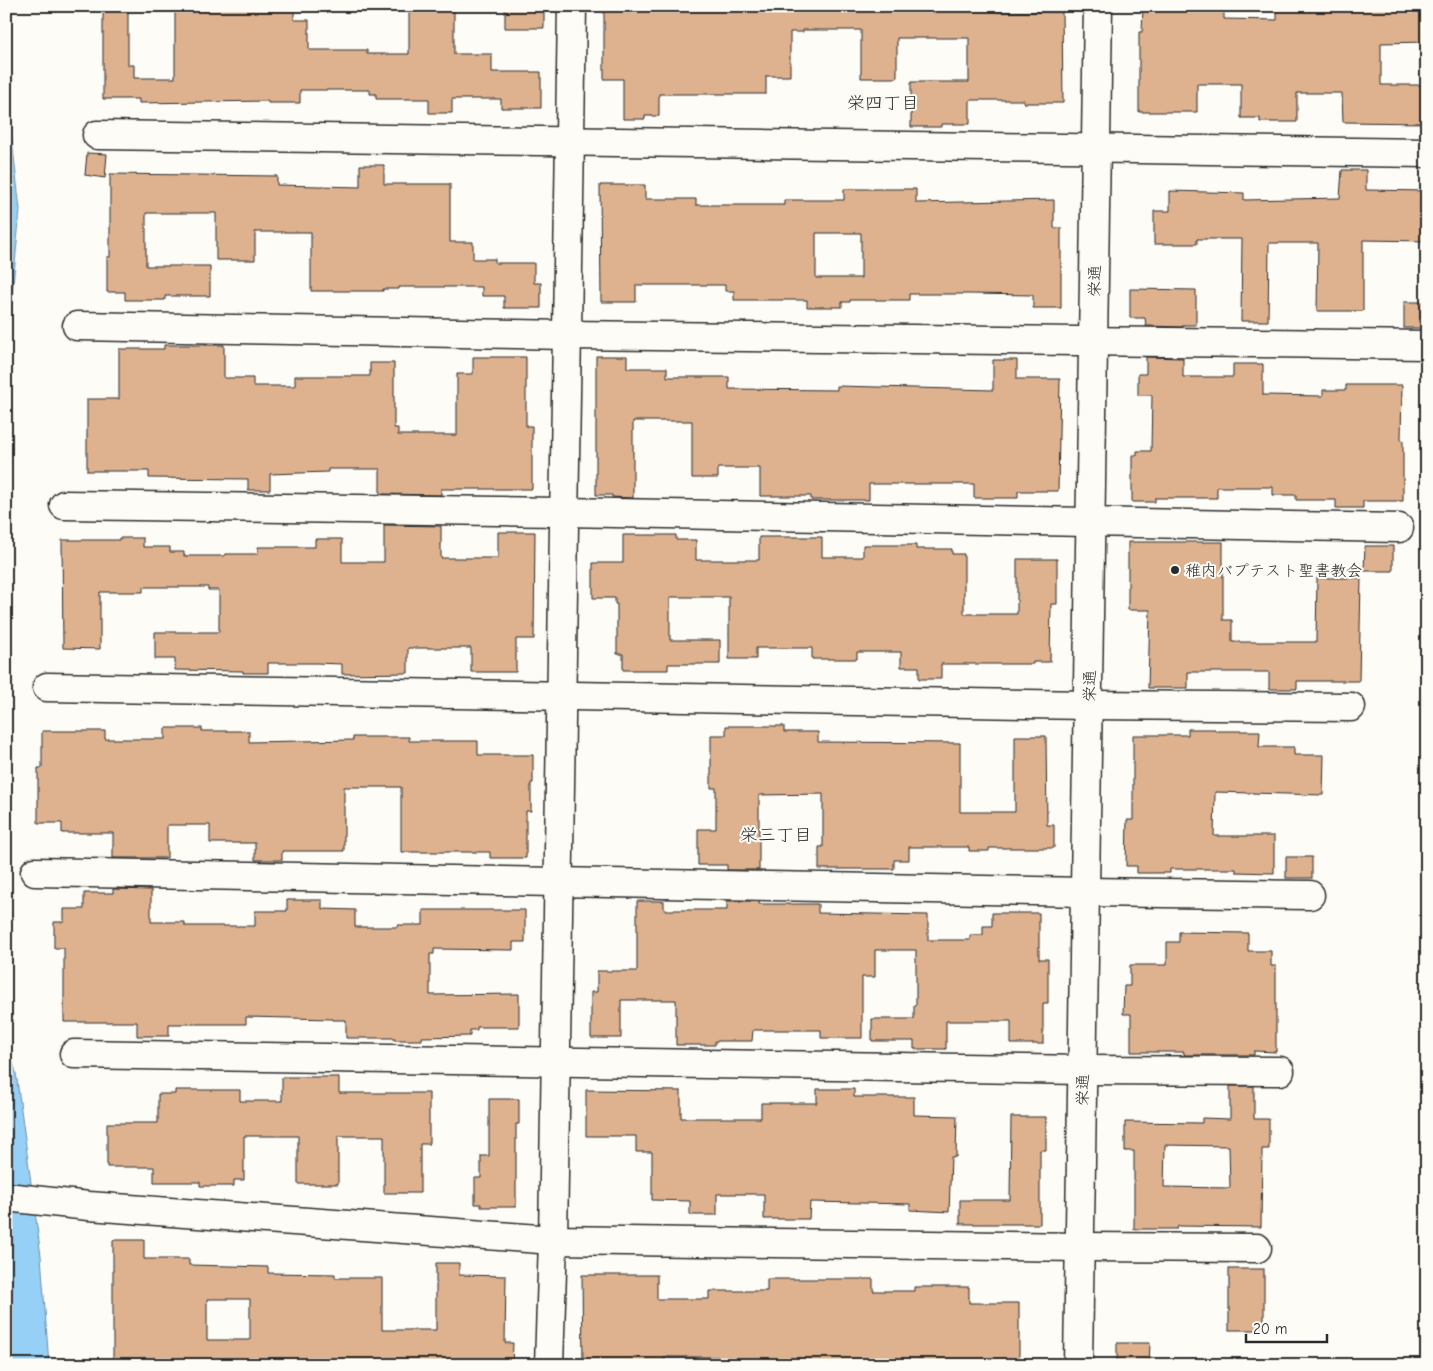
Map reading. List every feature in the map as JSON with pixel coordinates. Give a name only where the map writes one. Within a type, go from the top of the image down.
[{"type":"street","points":[[549,1365],[553,1240],[572,6]]},
{"type":"street","name":"栄通","points":[[1078,1365],[1098,6]]},
{"type":"street","points":[[97,134],[1427,154]]},
{"type":"street","points":[[77,326],[566,335],[1427,345]]},
{"type":"street","points":[[64,505],[563,512],[1399,528]]},
{"type":"street","points":[[47,687],[1088,705],[1350,707]]},
{"type":"street","points":[[34,872],[1310,895]]},
{"type":"street","points":[[74,1054],[1280,1072]]},
{"type":"street","points":[[6,1197],[89,1206],[553,1240],[1257,1248]]},
{"type":"water","points":[[6,86],[20,210],[6,359]]},
{"type":"water","points":[[6,1038],[16,1073],[41,1256],[49,1365],[6,1365]]},
{"type":"building","points":[[103,6],[128,6],[128,65],[134,65],[134,78],[175,78],[175,6],[294,6],[294,20],[309,20],[309,50],[367,50],[367,54],[409,54],[409,6],[454,6],[454,54],[492,54],[492,72],[541,72],[541,108],[501,108],[501,99],[452,99],[452,113],[429,113],[429,99],[376,99],[376,94],[370,94],[370,90],[300,90],[300,103],[268,103],[268,101],[139,103],[139,99],[103,99]]},
{"type":"building","points":[[505,6],[544,6],[544,28],[505,28]]},
{"type":"building","points":[[604,6],[997,6],[997,12],[1062,12],[1063,103],[1024,103],[1024,100],[970,100],[970,124],[941,124],[941,127],[911,127],[911,82],[969,82],[969,38],[897,38],[897,78],[861,78],[861,30],[803,30],[803,32],[790,32],[790,76],[766,76],[766,94],[659,94],[659,116],[645,116],[645,119],[623,119],[623,79],[604,79]]},
{"type":"building","points":[[1143,6],[1224,7],[1224,19],[1277,20],[1277,6],[1414,6],[1414,12],[1427,12],[1425,42],[1381,43],[1381,85],[1427,85],[1427,123],[1343,122],[1342,93],[1297,93],[1297,122],[1260,122],[1260,118],[1241,118],[1241,84],[1197,84],[1197,112],[1139,112],[1139,32],[1142,32]]},
{"type":"building","points":[[87,153],[107,154],[105,178],[85,175]]},
{"type":"building","points":[[360,165],[384,165],[384,184],[450,184],[450,242],[473,242],[473,259],[495,259],[495,263],[534,263],[534,283],[541,283],[541,308],[504,308],[504,296],[482,296],[482,287],[399,287],[399,289],[383,289],[383,291],[311,291],[311,232],[255,232],[255,260],[216,260],[216,213],[146,213],[146,266],[210,266],[210,296],[165,296],[165,300],[125,300],[125,292],[107,292],[107,257],[110,257],[110,174],[277,176],[277,185],[360,187]]},
{"type":"building","points":[[1342,170],[1366,170],[1366,190],[1427,191],[1427,241],[1363,240],[1363,311],[1317,311],[1318,243],[1269,243],[1268,321],[1241,321],[1242,239],[1197,239],[1197,244],[1154,244],[1154,211],[1170,211],[1170,191],[1244,193],[1244,200],[1340,198]]},
{"type":"building","points":[[600,185],[645,185],[645,199],[696,199],[696,205],[784,205],[784,200],[844,200],[844,189],[916,189],[916,203],[1054,200],[1054,228],[1061,228],[1061,308],[1033,308],[1033,295],[970,294],[909,294],[909,300],[850,300],[850,302],[842,302],[842,307],[807,307],[807,300],[734,300],[734,291],[725,291],[725,285],[636,285],[636,302],[601,302]],"holes":[[[816,233],[861,233],[861,278],[816,278]]]},
{"type":"building","points":[[1130,289],[1196,290],[1196,325],[1183,325],[1183,327],[1146,326],[1145,318],[1130,318]]},
{"type":"building","points":[[1404,302],[1427,302],[1427,328],[1404,328]]},
{"type":"building","points":[[164,345],[224,345],[224,378],[253,378],[253,386],[295,386],[295,376],[370,376],[370,363],[394,363],[394,428],[398,428],[398,435],[457,435],[457,374],[473,374],[473,357],[526,357],[526,426],[532,426],[532,489],[441,489],[441,495],[380,494],[380,469],[328,469],[328,472],[270,474],[270,490],[248,490],[248,479],[149,478],[149,471],[87,471],[87,399],[119,399],[119,349],[164,349]]},
{"type":"building","points":[[596,356],[627,356],[627,368],[667,368],[667,377],[729,377],[729,389],[837,390],[837,386],[993,390],[993,360],[1017,360],[1017,379],[1060,379],[1058,491],[1018,491],[1018,498],[974,498],[974,484],[869,484],[869,500],[811,500],[811,496],[760,496],[760,468],[718,468],[718,478],[692,478],[692,421],[633,421],[633,498],[596,495]]},
{"type":"building","points":[[1146,357],[1183,358],[1183,377],[1233,377],[1233,364],[1263,364],[1263,395],[1323,396],[1323,390],[1346,390],[1346,385],[1402,385],[1403,501],[1363,501],[1363,508],[1336,508],[1336,500],[1296,500],[1296,495],[1273,495],[1273,487],[1217,487],[1217,498],[1155,498],[1155,502],[1132,502],[1132,455],[1137,455],[1137,451],[1151,451],[1152,395],[1138,395],[1138,374],[1146,374]]},
{"type":"building","points":[[384,525],[441,526],[441,558],[498,558],[498,532],[535,532],[534,639],[516,639],[516,672],[471,672],[471,648],[408,648],[408,673],[342,674],[342,664],[316,663],[268,663],[268,673],[175,670],[175,659],[155,659],[155,632],[219,632],[219,590],[208,590],[208,587],[143,587],[143,592],[100,592],[100,649],[63,648],[62,540],[143,538],[143,547],[170,547],[170,552],[184,552],[184,556],[225,556],[225,554],[258,554],[258,547],[315,547],[315,539],[342,539],[342,562],[384,562]]},
{"type":"building","points":[[623,535],[676,535],[676,540],[696,540],[696,560],[759,560],[759,537],[822,537],[822,557],[863,557],[863,545],[916,545],[916,549],[952,549],[952,554],[964,554],[964,614],[1017,614],[1017,559],[1057,559],[1057,604],[1051,604],[1050,662],[1033,662],[1033,664],[941,664],[941,679],[919,679],[919,667],[901,667],[901,652],[857,652],[857,659],[812,659],[812,648],[756,648],[756,659],[729,659],[729,597],[670,597],[670,640],[720,640],[720,664],[668,664],[668,670],[623,670],[623,654],[617,654],[617,604],[615,604],[615,598],[593,598],[593,563],[623,563]]},
{"type":"building","points":[[1128,542],[1223,542],[1223,620],[1232,620],[1232,642],[1316,642],[1317,578],[1361,578],[1359,681],[1297,681],[1297,689],[1269,689],[1269,672],[1188,672],[1188,688],[1148,688],[1150,610],[1128,610]]},
{"type":"building","points":[[1365,546],[1393,546],[1393,571],[1364,571]]},
{"type":"building","points":[[726,726],[784,726],[784,732],[818,732],[818,742],[960,743],[960,812],[1015,812],[1015,736],[1046,736],[1047,825],[1054,825],[1054,848],[989,848],[989,851],[969,851],[969,847],[909,847],[909,860],[894,860],[894,869],[819,869],[819,847],[823,847],[823,794],[759,795],[759,870],[727,870],[727,865],[698,865],[698,829],[716,829],[716,788],[711,788],[711,735],[726,735]]},
{"type":"building","points":[[165,728],[202,728],[202,731],[249,731],[249,742],[353,740],[353,737],[409,737],[409,741],[478,741],[478,755],[533,755],[531,811],[526,811],[526,858],[490,858],[490,852],[401,852],[401,787],[344,787],[344,851],[282,851],[282,860],[255,860],[255,843],[210,843],[210,825],[167,825],[167,858],[113,858],[113,833],[62,833],[62,823],[38,823],[38,768],[42,768],[42,731],[105,731],[105,739],[165,739]]},
{"type":"building","points":[[1188,729],[1260,731],[1259,747],[1294,747],[1294,755],[1324,755],[1323,795],[1215,792],[1214,836],[1274,836],[1274,873],[1236,872],[1236,869],[1170,869],[1170,873],[1137,873],[1137,866],[1126,866],[1127,820],[1133,820],[1133,735],[1188,735]]},
{"type":"building","points":[[1286,857],[1312,857],[1312,878],[1286,878]]},
{"type":"building","points":[[113,889],[151,890],[151,922],[185,922],[185,926],[255,926],[255,911],[287,911],[287,900],[322,900],[322,909],[355,910],[355,927],[423,925],[423,910],[525,910],[525,942],[513,942],[513,950],[434,949],[434,954],[430,954],[430,995],[519,994],[519,1027],[477,1027],[477,1030],[470,1030],[470,1036],[422,1037],[422,1040],[394,1040],[394,1038],[346,1038],[346,1020],[333,1019],[246,1017],[246,1024],[169,1024],[169,1036],[137,1036],[137,1022],[64,1022],[64,948],[54,948],[54,922],[64,922],[64,909],[84,909],[84,893],[113,893]]},
{"type":"building","points":[[637,901],[664,901],[664,910],[727,910],[727,901],[759,901],[759,904],[818,904],[818,913],[928,915],[928,940],[970,940],[970,935],[983,935],[983,926],[992,926],[992,913],[1039,913],[1039,959],[1048,959],[1048,1003],[1043,1003],[1043,1044],[1011,1044],[1011,1021],[946,1021],[946,1049],[914,1049],[914,1041],[872,1041],[872,1019],[914,1019],[914,1005],[916,1005],[916,950],[875,950],[875,977],[862,977],[862,1038],[821,1038],[821,1030],[753,1030],[752,1041],[715,1041],[715,1045],[676,1045],[676,1000],[621,1000],[621,1038],[591,1038],[591,992],[597,992],[597,971],[637,971]]},
{"type":"building","points":[[1179,932],[1248,933],[1248,951],[1271,951],[1271,966],[1276,966],[1276,1052],[1254,1051],[1254,1055],[1184,1055],[1184,1052],[1131,1052],[1131,1014],[1123,1014],[1124,986],[1130,986],[1130,965],[1167,965],[1167,942],[1179,942]]},
{"type":"building","points":[[282,1077],[339,1077],[339,1093],[429,1093],[429,1144],[420,1144],[420,1193],[384,1193],[384,1136],[338,1136],[338,1184],[298,1184],[298,1136],[244,1136],[244,1180],[234,1180],[234,1186],[200,1186],[200,1182],[154,1182],[154,1167],[107,1167],[107,1123],[158,1123],[158,1094],[175,1094],[175,1090],[240,1090],[240,1101],[282,1101]]},
{"type":"building","points":[[1230,1086],[1254,1086],[1254,1119],[1269,1119],[1269,1149],[1262,1149],[1261,1227],[1178,1226],[1177,1229],[1134,1229],[1134,1151],[1125,1151],[1125,1122],[1202,1123],[1202,1118],[1230,1119]],"holes":[[[1165,1145],[1229,1146],[1230,1188],[1164,1187]]]},
{"type":"building","points":[[817,1089],[854,1089],[854,1097],[914,1097],[914,1115],[957,1116],[956,1157],[951,1157],[949,1212],[910,1210],[910,1204],[810,1202],[809,1219],[764,1219],[764,1194],[717,1194],[717,1215],[690,1215],[690,1201],[652,1200],[652,1152],[636,1152],[636,1136],[586,1136],[586,1090],[681,1091],[681,1118],[761,1118],[761,1103],[817,1103]]},
{"type":"building","points":[[489,1099],[519,1099],[519,1124],[516,1124],[516,1207],[481,1207],[481,1204],[475,1204],[475,1178],[481,1178],[481,1156],[489,1156]]},
{"type":"building","points":[[1011,1117],[1046,1117],[1046,1150],[1040,1150],[1040,1224],[960,1224],[960,1200],[1010,1200]]},
{"type":"building","points":[[113,1240],[144,1240],[144,1259],[189,1259],[189,1265],[268,1267],[268,1273],[335,1274],[335,1278],[382,1278],[382,1330],[436,1330],[436,1263],[459,1263],[459,1275],[506,1276],[505,1343],[513,1343],[512,1365],[113,1365]],"holes":[[[207,1299],[250,1299],[250,1340],[207,1340]]]},
{"type":"building","points":[[1229,1269],[1264,1269],[1264,1330],[1229,1330]]},
{"type":"building","points":[[582,1275],[657,1275],[657,1299],[709,1299],[709,1291],[767,1291],[767,1279],[873,1279],[873,1291],[914,1291],[914,1287],[969,1287],[969,1303],[1019,1303],[1019,1365],[719,1365],[719,1357],[665,1357],[665,1365],[583,1365]]},
{"type":"building","points":[[1117,1343],[1150,1343],[1149,1365],[1117,1365]]},
{"type":"place","name":"稚内バプテスト聖書教会","points":[[1175,570]]},
{"type":"district","name":"栄四丁目","points":[[883,103]]},
{"type":"district","name":"栄三丁目","points":[[776,835]]}]
